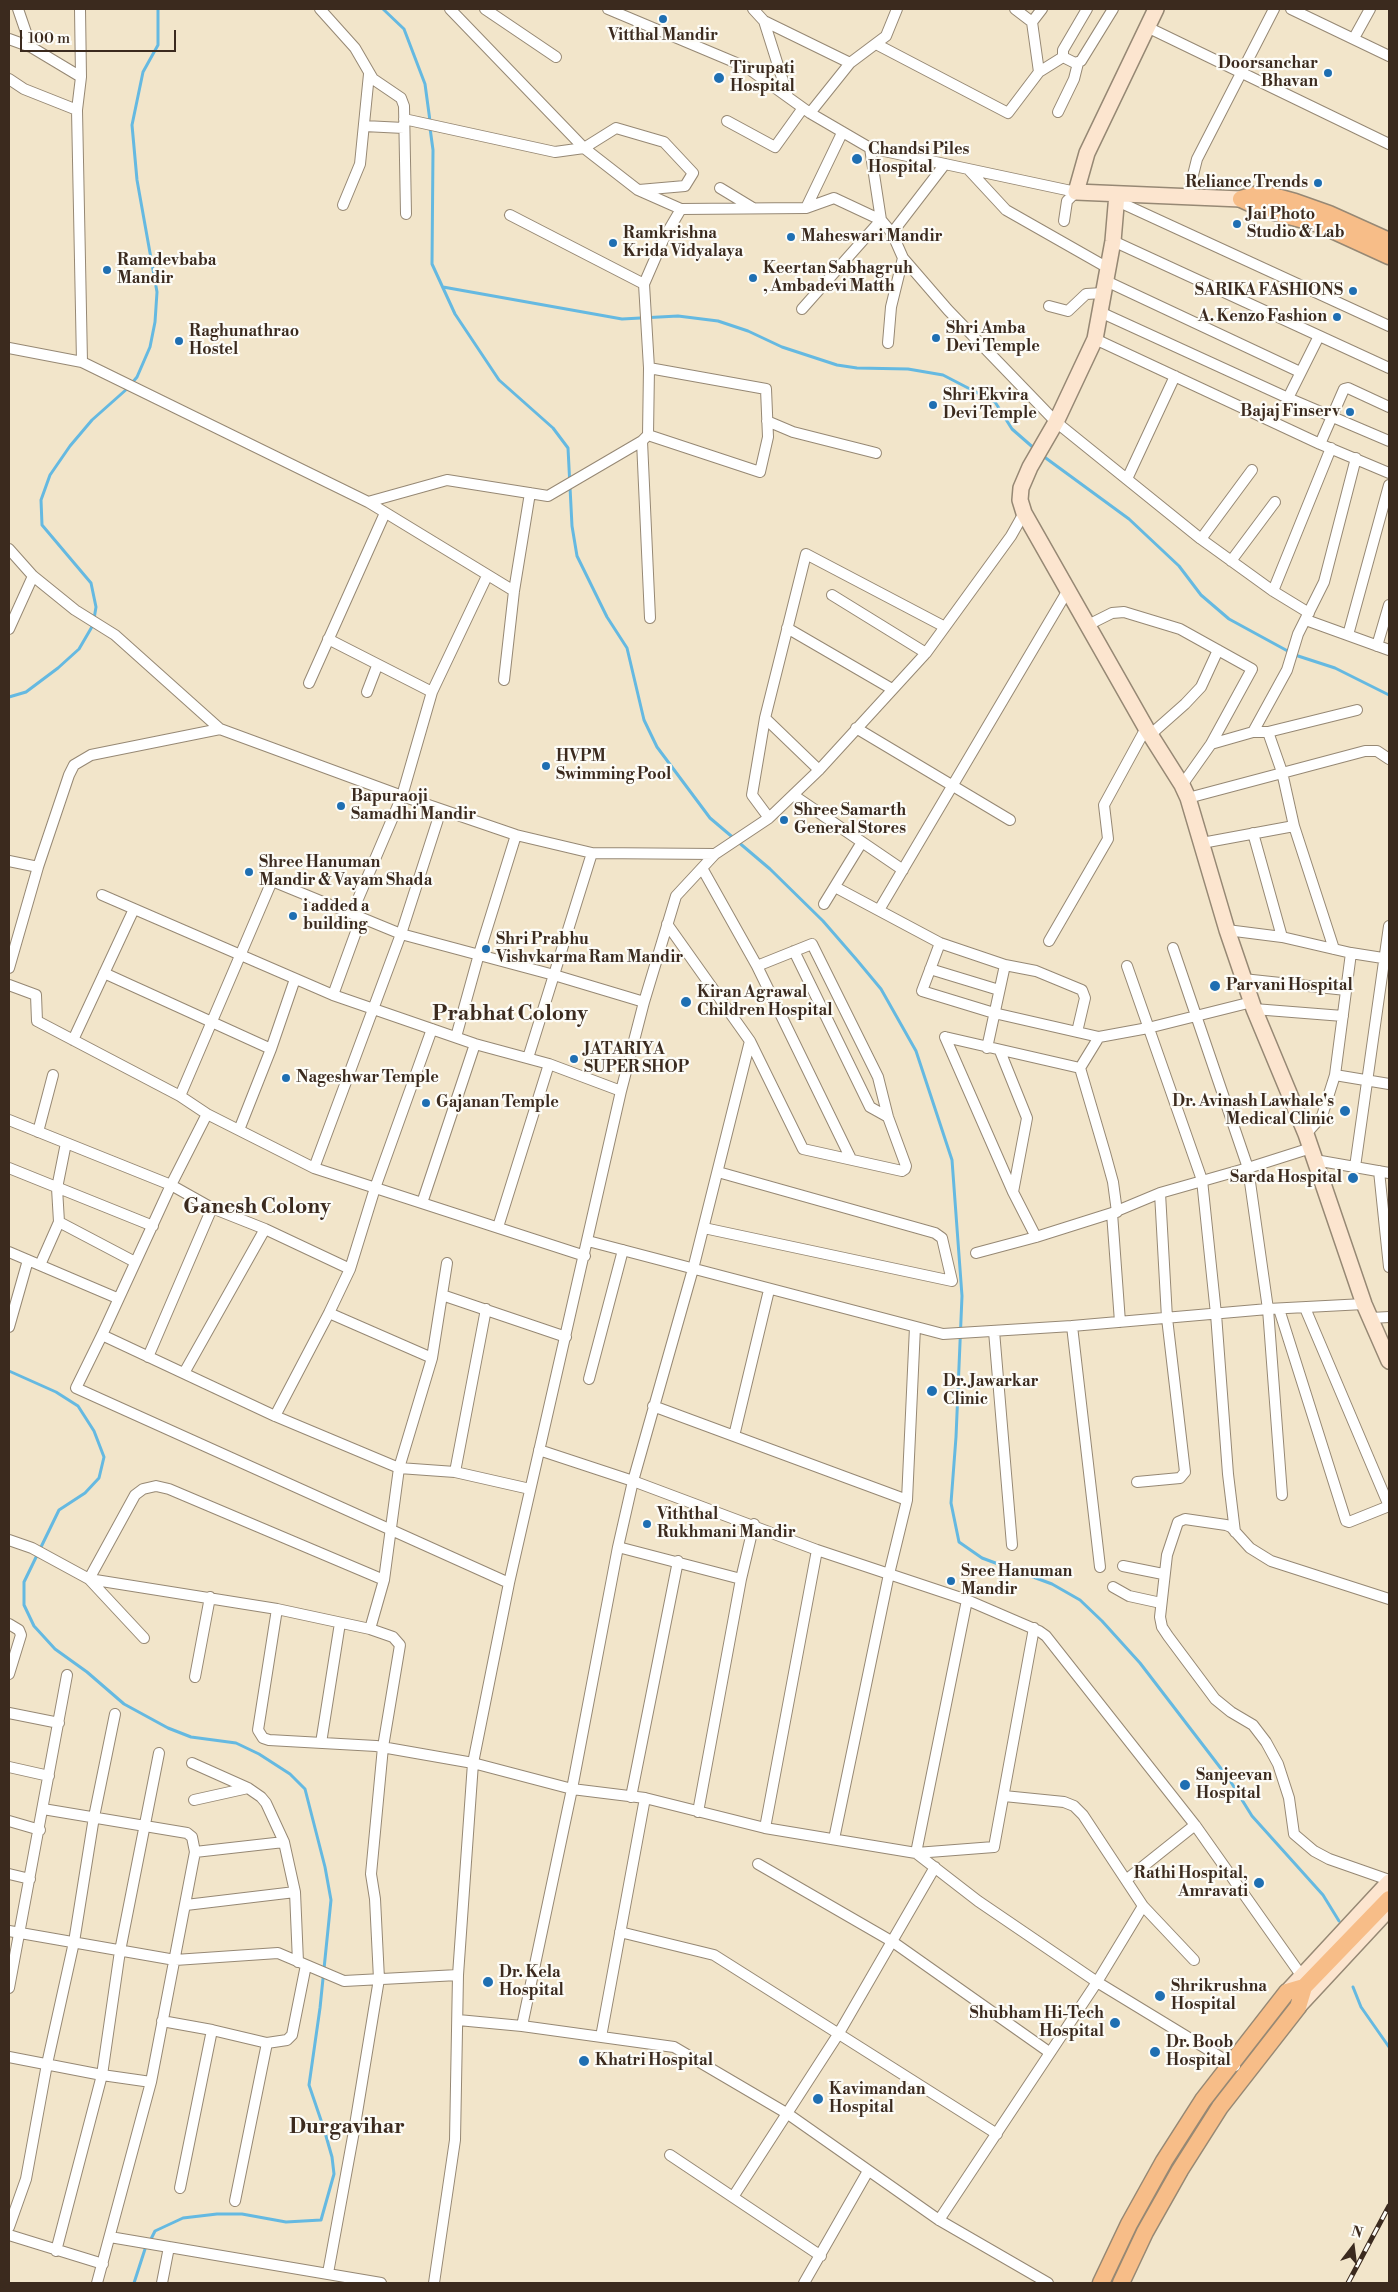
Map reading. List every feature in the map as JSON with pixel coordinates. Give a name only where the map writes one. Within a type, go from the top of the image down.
[{"type":"main road","points":[[1156,9],[1087,153],[1076,192],[1117,198],[1188,195],[1241,199],[1263,209],[1319,224],[1389,256]]},
{"type":"main road","points":[[1241,199],[1262,193],[1295,202],[1329,214],[1389,241]]},
{"type":"main road","points":[[1117,198],[1113,241],[1095,339],[1056,422],[1030,467],[1021,488],[1020,500],[1024,513],[1148,731],[1185,792],[1227,930],[1253,1006],[1310,1147],[1364,1304],[1389,1361]]},
{"type":"main road","points":[[1298,2007],[1305,1982],[1389,1880]]},
{"type":"main road","points":[[1101,2283],[1129,2224],[1164,2161],[1203,2100],[1287,1992],[1305,1982],[1389,1899]]},
{"type":"main road","points":[[1121,2283],[1145,2232],[1180,2170],[1220,2107],[1298,2007],[1389,1909]]},
{"type":"street","points":[[18,9],[31,47]]},
{"type":"street","points":[[80,9],[81,77],[77,110],[82,362]]},
{"type":"street","points":[[320,9],[355,48],[369,74],[401,98],[407,122],[406,214]]},
{"type":"street","points":[[450,9],[584,148],[638,190],[681,209],[806,208],[834,198],[881,220],[892,233],[902,258],[948,310],[1056,422],[1201,539],[1308,617],[1348,635],[1389,650]]},
{"type":"street","points":[[484,9],[556,56]]},
{"type":"street","points":[[608,9],[746,67],[806,110],[870,148],[1076,192]]},
{"type":"street","points":[[753,9],[764,20],[850,63]]},
{"type":"street","points":[[727,121],[775,147],[806,110],[850,63],[886,36],[897,9]]},
{"type":"street","points":[[1016,9],[1032,22],[1039,72]]},
{"type":"street","points":[[1032,22],[1042,9]]},
{"type":"street","points":[[1063,57],[1063,50],[1087,9]]},
{"type":"street","points":[[1058,112],[1074,79],[1078,63],[1112,9]]},
{"type":"street","points":[[1188,195],[1197,159],[1274,9]]},
{"type":"street","points":[[1291,9],[1389,56]]},
{"type":"street","points":[[1354,38],[1370,9]]},
{"type":"street","points":[[764,20],[788,97]]},
{"type":"street","points":[[1147,27],[1389,144]]},
{"type":"street","points":[[9,38],[31,47],[81,77]]},
{"type":"street","points":[[876,44],[1008,113],[1039,72],[1063,57]]},
{"type":"street","points":[[1063,57],[1078,63]]},
{"type":"street","points":[[343,205],[360,164],[369,74]]},
{"type":"street","points":[[9,79],[24,89],[77,110]]},
{"type":"street","points":[[364,126],[407,122],[438,126],[555,152],[584,148],[616,128],[664,142],[693,173],[685,186],[638,190]]},
{"type":"street","points":[[806,208],[842,133]]},
{"type":"street","points":[[870,148],[881,220]]},
{"type":"street","points":[[892,233],[945,164]]},
{"type":"street","points":[[968,170],[1006,210],[1106,280],[1300,372]]},
{"type":"street","points":[[720,188],[754,208]]},
{"type":"street","points":[[1064,221],[1067,201],[1076,192]]},
{"type":"street","points":[[1117,198],[1389,326]]},
{"type":"street","points":[[650,618],[645,438],[649,368],[644,311],[644,284],[664,238],[681,209]]},
{"type":"street","points":[[510,214],[644,284]]},
{"type":"street","points":[[802,309],[881,220]]},
{"type":"street","points":[[1113,241],[1389,368]]},
{"type":"street","points":[[888,344],[891,307],[902,258]]},
{"type":"street","points":[[1049,306],[1068,311],[1086,294],[1106,280]]},
{"type":"street","points":[[1100,312],[1288,398],[1389,441]]},
{"type":"street","points":[[1288,398],[1319,336]]},
{"type":"street","points":[[1095,339],[1320,444],[1389,473]]},
{"type":"street","points":[[9,348],[82,362],[368,502],[514,591]]},
{"type":"street","points":[[368,502],[447,480],[548,496],[645,438],[760,472],[768,438],[766,390],[649,368]]},
{"type":"street","points":[[1127,479],[1175,376]]},
{"type":"street","points":[[1320,444],[1346,388],[1389,407]]},
{"type":"street","points":[[768,421],[793,432],[876,453]]},
{"type":"street","points":[[1273,591],[1331,448]]},
{"type":"street","points":[[1253,732],[1287,670],[1298,634],[1324,582],[1356,458]]},
{"type":"street","points":[[1201,539],[1252,470]]},
{"type":"street","points":[[1348,635],[1389,485]]},
{"type":"street","points":[[504,680],[514,591],[530,493]]},
{"type":"street","points":[[1231,560],[1275,502]]},
{"type":"street","points":[[308,683],[385,513]]},
{"type":"street","points":[[434,2283],[455,2140],[458,1975],[473,1763],[509,1583],[585,1256],[621,1091],[644,1002],[676,896],[718,852],[769,818],[819,770],[926,653],[1012,536],[1024,513]]},
{"type":"street","points":[[9,549],[33,576],[75,610],[114,634],[220,729],[441,810],[516,835],[592,853],[718,852]]},
{"type":"street","points":[[769,818],[752,795],[765,718],[806,554],[946,627]]},
{"type":"street","points":[[9,629],[33,576]]},
{"type":"street","points":[[361,918],[352,913],[402,796],[432,692],[487,576]]},
{"type":"street","points":[[879,910],[1068,590]]},
{"type":"street","points":[[832,595],[926,653]]},
{"type":"street","points":[[1377,646],[1389,605]]},
{"type":"street","points":[[1088,625],[1112,613],[1124,612],[1180,629],[1252,669],[1185,792]]},
{"type":"street","points":[[787,628],[892,688]]},
{"type":"street","points":[[328,640],[432,692]]},
{"type":"street","points":[[1049,941],[1108,839],[1105,803],[1148,731],[1185,704],[1200,687],[1218,650]]},
{"type":"street","points":[[367,692],[377,666]]},
{"type":"street","points":[[1211,744],[1253,732],[1268,732],[1357,710]]},
{"type":"street","points":[[765,718],[819,770]]},
{"type":"street","points":[[856,728],[1010,820]]},
{"type":"street","points":[[9,968],[38,867],[74,765],[81,759],[91,755],[220,729]]},
{"type":"street","points":[[1268,732],[1282,772],[1294,826],[1334,949]]},
{"type":"street","points":[[1185,792],[1282,772],[1365,751],[1377,751],[1389,759]]},
{"type":"street","points":[[792,795],[903,870]]},
{"type":"street","points":[[314,1168],[401,934],[441,810]]},
{"type":"street","points":[[1202,843],[1294,826]]},
{"type":"street","points":[[1253,833],[1282,937]]},
{"type":"street","points":[[456,1037],[479,954],[516,835]]},
{"type":"street","points":[[824,904],[862,842]]},
{"type":"street","points":[[528,1058],[592,853]]},
{"type":"street","points":[[9,861],[38,867]]},
{"type":"street","points":[[702,868],[757,966],[851,1159]]},
{"type":"street","points":[[180,1096],[272,881],[401,934],[479,954],[644,1002]]},
{"type":"street","points":[[835,886],[940,943],[1005,965],[1036,971],[1082,990],[1085,998],[1077,1032]]},
{"type":"street","points":[[102,895],[332,995],[475,1044],[549,1064],[621,1091]]},
{"type":"street","points":[[73,1040],[134,909]]},
{"type":"street","points":[[332,995],[361,918]]},
{"type":"street","points":[[667,924],[750,1040],[803,1149],[902,1171],[905,1169],[906,1166],[888,1117],[878,1077],[812,944],[757,966]]},
{"type":"street","points":[[1356,1167],[1366,1080],[1387,958],[1389,926]]},
{"type":"street","points":[[1227,930],[1282,937],[1351,953],[1387,958]]},
{"type":"street","points":[[940,943],[922,991],[994,1013],[1099,1037],[1253,1006],[1343,1016]]},
{"type":"street","points":[[1173,948],[1248,1168],[1268,1309],[1282,1495]]},
{"type":"street","points":[[794,951],[870,1107],[888,1117]]},
{"type":"street","points":[[1310,1147],[1335,1075],[1351,953]]},
{"type":"street","points":[[987,1048],[1005,965]]},
{"type":"street","points":[[1127,966],[1202,1180],[1216,1314],[1228,1474],[1235,1532]]},
{"type":"street","points":[[930,969],[999,990]]},
{"type":"street","points":[[104,973],[271,1049]]},
{"type":"street","points":[[239,1130],[271,1049],[294,979]]},
{"type":"street","points":[[1244,979],[1346,990]]},
{"type":"street","points":[[9,985],[36,995],[37,1021],[180,1096],[207,1114],[314,1168],[585,1256]]},
{"type":"street","points":[[274,1416],[329,1313],[350,1269],[375,1188],[432,1029]]},
{"type":"street","points":[[1036,1238],[1012,1192],[945,1037],[1080,1068]]},
{"type":"street","points":[[1099,1037],[1080,1068],[1113,1182],[1120,1322]]},
{"type":"street","points":[[522,2026],[572,1789],[618,1547],[633,1481],[653,1406],[694,1269],[750,1040]]},
{"type":"street","points":[[422,1203],[475,1044]]},
{"type":"street","points":[[1000,1051],[1028,1118],[1012,1192]]},
{"type":"street","points":[[498,1227],[549,1064]]},
{"type":"street","points":[[38,1132],[53,1075]]},
{"type":"street","points":[[1335,1075],[1389,1084]]},
{"type":"street","points":[[207,1114],[171,1184],[76,1388],[509,1583]]},
{"type":"street","points":[[9,1120],[171,1184],[212,1208],[265,1229],[350,1269]]},
{"type":"street","points":[[40,1265],[59,1222],[57,1188],[66,1143]]},
{"type":"street","points":[[976,1253],[1036,1238],[1115,1212],[1160,1193],[1248,1168],[1310,1147],[1356,1167],[1384,1172],[1389,1267]]},
{"type":"street","points":[[9,1168],[153,1226]]},
{"type":"street","points":[[704,1228],[952,1280],[942,1238],[935,1232],[718,1172]]},
{"type":"street","points":[[1137,1482],[1180,1478],[1185,1472],[1167,1318],[1160,1193]]},
{"type":"street","points":[[148,1356],[212,1208]]},
{"type":"street","points":[[59,1222],[135,1262]]},
{"type":"street","points":[[184,1374],[265,1229]]},
{"type":"street","points":[[588,1241],[769,1290],[943,1334],[1072,1326],[1268,1309],[1364,1304]]},
{"type":"street","points":[[589,1379],[624,1250]]},
{"type":"street","points":[[9,1252],[117,1298]]},
{"type":"street","points":[[9,1327],[28,1260]]},
{"type":"street","points":[[370,1629],[384,1580],[399,1468],[432,1358],[447,1263]]},
{"type":"street","points":[[734,1436],[769,1290]]},
{"type":"street","points":[[442,1295],[566,1337]]},
{"type":"street","points":[[1279,1309],[1346,1521],[1349,1522],[1389,1506],[1305,1308]]},
{"type":"street","points":[[455,1472],[486,1309]]},
{"type":"street","points":[[329,1313],[432,1358]]},
{"type":"street","points":[[1371,1318],[1389,1317]]},
{"type":"street","points":[[1072,1326],[1100,1567]]},
{"type":"street","points":[[834,1839],[889,1574],[907,1500],[915,1327]]},
{"type":"street","points":[[994,1331],[1012,1545]]},
{"type":"street","points":[[102,1335],[274,1416],[399,1468],[455,1472],[530,1489]]},
{"type":"street","points":[[653,1406],[907,1500]]},
{"type":"street","points":[[539,1450],[754,1524],[817,1550],[967,1600],[1034,1628],[1046,1636],[1195,1825],[1305,1982]]},
{"type":"street","points":[[89,1579],[135,1495],[143,1489],[156,1486],[169,1489],[384,1580]]},
{"type":"street","points":[[1389,1599],[1271,1561],[1250,1548],[1226,1525],[1181,1520],[1166,1555],[1160,1617],[1162,1627],[1191,1668],[1222,1705],[1252,1725],[1266,1742],[1278,1764],[1288,1798],[1294,1834],[1314,1851],[1329,1859],[1389,1880]]},
{"type":"street","points":[[698,1812],[741,1579],[754,1524]]},
{"type":"street","points":[[9,1540],[32,1548],[89,1579],[144,1638]]},
{"type":"street","points":[[618,1547],[678,1561],[741,1579]]},
{"type":"street","points":[[765,1828],[817,1550]]},
{"type":"street","points":[[631,1797],[678,1561]]},
{"type":"street","points":[[1123,1566],[1163,1574]]},
{"type":"street","points":[[89,1579],[277,1609],[370,1629],[393,1637],[400,1645],[383,1747],[371,1874],[375,1899],[379,1979],[328,2273]]},
{"type":"street","points":[[1113,1587],[1130,1596],[1161,1603]]},
{"type":"street","points":[[195,1677],[210,1597]]},
{"type":"street","points":[[916,1853],[967,1600]]},
{"type":"street","points":[[277,1609],[258,1730],[259,1734],[269,1740],[383,1747],[473,1763],[572,1789],[645,1798],[765,1828],[916,1853],[994,1847],[1034,1628]]},
{"type":"street","points":[[321,1743],[340,1623]]},
{"type":"street","points":[[9,1624],[19,1630],[21,1635],[9,1674]]},
{"type":"street","points":[[9,1986],[14,1932],[30,1879],[67,1674]]},
{"type":"street","points":[[9,1713],[59,1723]]},
{"type":"street","points":[[9,2227],[26,2179],[47,2064],[74,1942],[94,1817],[115,1714]]},
{"type":"street","points":[[56,2250],[102,2076],[120,1950],[160,1753]]},
{"type":"street","points":[[162,2021],[267,2043],[287,2040],[292,2035],[306,1965],[284,1842],[266,1803],[248,1788],[192,1763]]},
{"type":"street","points":[[9,1767],[49,1776]]},
{"type":"street","points":[[194,1800],[248,1788]]},
{"type":"street","points":[[1004,1796],[1064,1802],[1074,1806],[1083,1815],[1143,1906],[1194,1960]]},
{"type":"street","points":[[602,2037],[645,1798]]},
{"type":"street","points":[[43,1809],[187,1833],[192,1837],[195,1852],[151,2082],[97,2283]]},
{"type":"street","points":[[9,1821],[40,1830]]},
{"type":"street","points":[[1126,1880],[1195,1825]]},
{"type":"street","points":[[195,1852],[284,1842]]},
{"type":"street","points":[[916,1853],[978,1901],[1097,1982],[1246,2073]]},
{"type":"street","points":[[758,1864],[893,1942],[1049,2052]]},
{"type":"street","points":[[733,2197],[839,2033],[893,1942],[934,1867]]},
{"type":"street","points":[[9,1874],[30,1879]]},
{"type":"street","points":[[186,1904],[294,1892]]},
{"type":"street","points":[[939,2220],[1097,1982],[1143,1906]]},
{"type":"street","points":[[14,1932],[175,1960],[278,1953],[344,1981],[458,1975]]},
{"type":"street","points":[[620,1932],[714,1955],[997,2134]]},
{"type":"street","points":[[458,2020],[522,2026],[674,2047],[788,2114],[939,2220],[1048,2283]]},
{"type":"street","points":[[180,2188],[212,2030]]},
{"type":"street","points":[[235,2201],[267,2043]]},
{"type":"street","points":[[9,2057],[102,2076],[151,2082]]},
{"type":"street","points":[[670,2155],[821,2256]]},
{"type":"street","points":[[804,2283],[868,2171]]},
{"type":"street","points":[[9,2235],[103,2264]]},
{"type":"street","points":[[110,2237],[381,2283]]},
{"type":"street","points":[[162,2283],[169,2247]]},
{"type":"waterway","points":[[132,383],[137,377],[150,347],[155,322],[157,292],[137,180],[132,125],[143,72],[158,45],[158,9]]},
{"type":"waterway","points":[[383,9],[404,29],[425,84],[430,121]]},
{"type":"waterway","points":[[430,128],[433,150],[432,264],[455,314],[499,380],[553,428],[568,448],[572,526],[577,556],[607,617],[627,648],[644,720],[657,747],[710,818],[770,869],[823,921],[856,959],[881,989],[916,1051],[952,1160],[962,1296],[951,1503],[959,1542],[982,1558],[1052,1584],[1080,1600],[1102,1621],[1140,1663],[1229,1779],[1252,1816],[1323,1895],[1339,1921]]},
{"type":"waterway","points":[[443,287],[622,319],[678,316],[718,321],[748,331],[782,347],[837,365],[857,368],[908,369],[943,375],[995,402],[1012,429],[1036,450]]},
{"type":"waterway","points":[[94,619],[96,607],[91,583],[42,525],[41,500],[50,475],[70,446],[92,420],[128,388]]},
{"type":"waterway","points":[[1043,456],[1129,519],[1179,566],[1201,595],[1229,619],[1295,655],[1335,668],[1389,695]]},
{"type":"waterway","points":[[9,697],[26,692],[58,668],[79,649],[93,625]]},
{"type":"waterway","points":[[9,1371],[56,1392],[78,1406],[94,1431],[104,1457],[99,1478],[85,1493],[59,1510],[24,1582],[24,1605],[34,1626],[55,1649],[87,1672],[124,1704],[168,1728],[191,1737],[236,1743],[259,1754],[290,1774],[305,1789],[325,1867],[331,1900],[320,2008],[309,2085],[332,2157],[334,2174],[321,2220],[286,2222],[242,2214],[217,2214],[183,2218],[155,2231],[150,2241]]},
{"type":"waterway","points":[[1353,1987],[1361,2007],[1389,2047]]},
{"type":"waterway","points":[[134,2283],[146,2246]]},
{"type":"railway","points":[[1348,2283],[1389,2206]]},
{"type":"place","name":"Vitthal Mandir","points":[[663,19]]},
{"type":"place","name":"Doorsanchar Bhavan","points":[[1328,73]]},
{"type":"place","name":"Tirupati Hospital","points":[[719,78]]},
{"type":"place","name":"Chandsi Piles Hospital","points":[[857,159]]},
{"type":"place","name":"Reliance Trends","points":[[1318,183]]},
{"type":"place","name":"Jai Photo Studio & Lab","points":[[1237,224]]},
{"type":"place","name":"Maheswari Mandir","points":[[791,237]]},
{"type":"place","name":"Ramkrishna Krida Vidyalaya","points":[[613,243]]},
{"type":"place","name":"Ramdevbaba Mandir","points":[[107,270]]},
{"type":"place","name":"Keertan Sabhagruh , Ambadevi Matth","points":[[753,278]]},
{"type":"place","name":"SARIKA FASHIONS","points":[[1353,291]]},
{"type":"place","name":"A. Kenzo Fashion","points":[[1337,317]]},
{"type":"place","name":"Shri Amba Devi Temple","points":[[936,338]]},
{"type":"place","name":"Raghunathrao Hostel","points":[[179,341]]},
{"type":"place","name":"Shri Ekvira Devi Temple","points":[[933,405]]},
{"type":"place","name":"Bajaj Finserv","points":[[1350,412]]},
{"type":"place","name":"HVPM Swimming Pool","points":[[546,766]]},
{"type":"place","name":"Bapuraoji Samadhi Mandir","points":[[341,806]]},
{"type":"place","name":"Shree Samarth General Stores","points":[[784,820]]},
{"type":"place","name":"Shree Hanuman Mandir & Vayam Shada","points":[[249,872]]},
{"type":"place","name":"i added a building","points":[[293,916]]},
{"type":"place","name":"Shri Prabhu Vishvkarma Ram Mandir","points":[[486,949]]},
{"type":"place","name":"Parvani Hospital","points":[[1215,986]]},
{"type":"place","name":"Kiran Agrawal Children Hospital","points":[[686,1002]]},
{"type":"place","name":"JATARIYA SUPER SHOP","points":[[574,1059]]},
{"type":"place","name":"Nageshwar Temple","points":[[286,1078]]},
{"type":"place","name":"Gajanan Temple","points":[[426,1103]]},
{"type":"place","name":"Dr. Avinash Lawhale's Medical Clinic","points":[[1345,1111]]},
{"type":"place","name":"Sarda Hospital","points":[[1353,1178]]},
{"type":"place","name":"Dr. Jawarkar Clinic","points":[[932,1391]]},
{"type":"place","name":"Viththal Rukhmani Mandir","points":[[647,1524]]},
{"type":"place","name":"Sree Hanuman Mandir","points":[[951,1581]]},
{"type":"place","name":"Sanjeevan Hospital","points":[[1185,1785]]},
{"type":"place","name":"Rathi Hospital, Amravati","points":[[1259,1883]]},
{"type":"place","name":"Dr. Kela Hospital","points":[[488,1982]]},
{"type":"place","name":"Shrikrushna Hospital","points":[[1160,1996]]},
{"type":"place","name":"Shubham Hi-Tech Hospital","points":[[1115,2023]]},
{"type":"place","name":"Dr. Boob Hospital","points":[[1155,2052]]},
{"type":"place","name":"Khatri Hospital","points":[[584,2061]]},
{"type":"place","name":"Kavimandan Hospital","points":[[818,2099]]},
{"type":"district","name":"Prabhat Colony","points":[[510,1015]]},
{"type":"district","name":"Ganesh Colony","points":[[257,1208]]},
{"type":"district","name":"Durgavihar","points":[[347,2128]]}]
